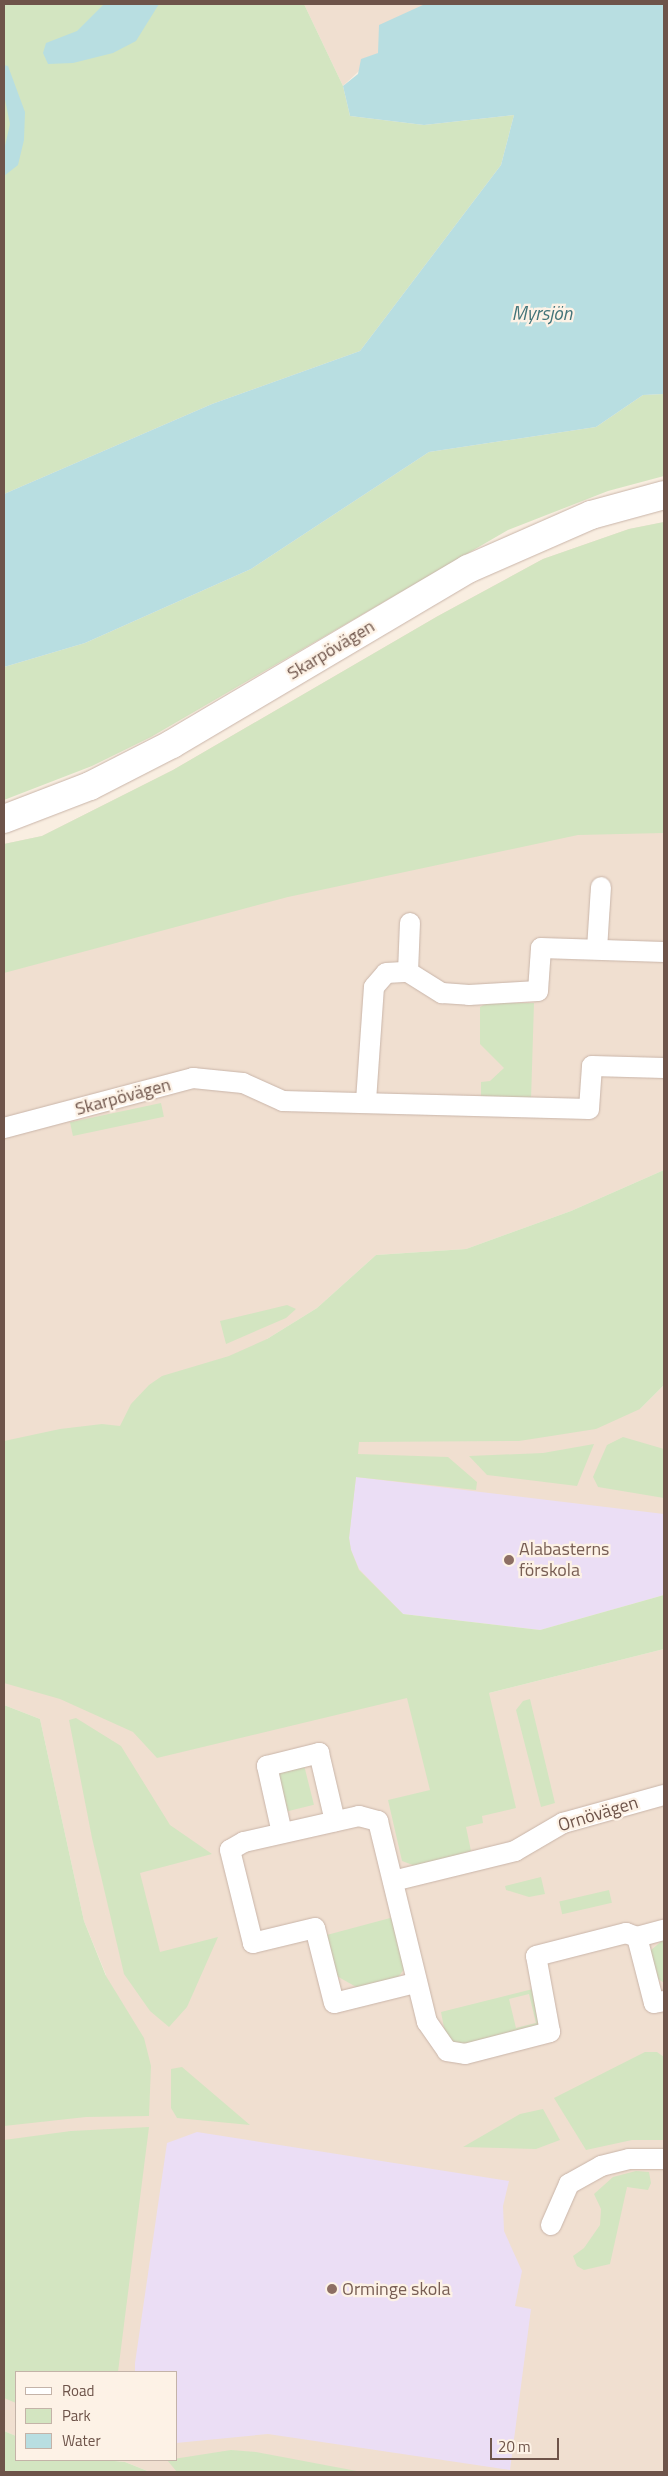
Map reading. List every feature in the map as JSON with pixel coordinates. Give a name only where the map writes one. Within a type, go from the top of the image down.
[{"type":"street","name":"Skarpövägen","points":[[4,819],[90,786],[172,744],[468,569],[591,515],[664,495]]},
{"type":"street","points":[[597,949],[601,887]]},
{"type":"street","points":[[408,972],[410,923]]},
{"type":"street","points":[[366,1101],[374,987],[386,972],[408,972],[442,993],[469,995],[538,991],[541,948],[664,952]]},
{"type":"street","name":"Skarpövägen","points":[[4,1128],[193,1078],[243,1083],[283,1101],[366,1101],[590,1109],[592,1066],[664,1068]]},
{"type":"street","points":[[282,1833],[267,1766],[319,1753],[335,1821]]},
{"type":"street","name":"Ornövägen","points":[[393,1881],[515,1851],[534,1838],[563,1823],[664,1795]]},
{"type":"street","points":[[415,1983],[334,2003],[315,1928],[253,1943],[230,1850],[244,1842],[359,1816],[378,1822],[415,1983],[427,2022],[447,2050],[465,2054],[550,2032],[536,1956],[626,1933],[637,1937],[664,1930]]},
{"type":"street","points":[[637,1937],[654,2003],[664,2001]]},
{"type":"street","points":[[551,2225],[569,2184],[601,2166],[629,2159],[664,2159]]},
{"type":"shaded area","points":[[304,4],[425,4],[410,12],[378,53],[343,86]]},
{"type":"shaded area","points":[[664,522],[636,831],[664,833],[664,1170],[571,1211],[466,1249],[376,1255],[317,1308],[267,1339],[640,1409],[664,1385],[664,1595],[403,1614],[489,1693],[664,1649],[664,2472],[150,2472],[125,2462],[115,2461],[178,2461],[178,2371],[15,2371],[15,2436],[4,2431],[4,2028],[106,1975],[84,1921],[40,1719],[4,1705],[4,844],[42,836],[173,770],[438,616],[543,559],[629,529]]},
{"type":"shaded area","name":"Alabasterns förskola","points":[[356,1477],[664,1514],[664,1595],[540,1630],[403,1614],[359,1569],[351,1550],[349,1538]]},
{"type":"shaded area","name":"Orminge skola","points":[[197,2132],[509,2181],[503,2206],[504,2231],[522,2271],[515,2306],[531,2309],[510,2470],[268,2434],[178,2443],[178,2371],[135,2371],[167,2143]]},
{"type":"green space","points":[[4,4],[304,4],[343,86],[350,116],[424,125],[514,115],[501,165],[360,351],[212,404],[4,494]]},
{"type":"green space","points":[[664,394],[664,476],[608,491],[508,530],[151,737],[92,766],[4,800],[4,667],[85,643],[251,569],[429,452],[596,427],[643,395]]},
{"type":"green space","points":[[664,522],[664,833],[578,835],[288,897],[4,973],[4,844],[42,836],[173,770],[438,616],[543,559],[629,529]]},
{"type":"green space","points":[[487,1003],[534,1003],[531,1100],[481,1096],[481,1082],[490,1081],[504,1068],[480,1044],[480,1007]]},
{"type":"green space","points":[[161,1103],[164,1117],[73,1136],[70,1122]]},
{"type":"green space","points":[[664,1170],[664,1385],[640,1409],[596,1429],[519,1441],[359,1442],[358,1454],[448,1457],[477,1482],[476,1490],[356,1477],[349,1538],[351,1550],[359,1570],[403,1614],[540,1630],[664,1595],[664,1649],[489,1693],[516,1808],[482,1816],[483,1823],[466,1827],[471,1851],[418,1867],[402,1861],[388,1800],[430,1790],[407,1698],[157,1758],[133,1732],[60,1699],[4,1683],[4,1441],[60,1429],[102,1424],[120,1426],[131,1404],[149,1385],[162,1376],[229,1356],[267,1339],[317,1308],[376,1255],[466,1249],[571,1211]]},
{"type":"green space","points":[[287,1305],[296,1309],[286,1318],[226,1344],[220,1321]]},
{"type":"green space","points":[[623,1437],[664,1449],[664,1498],[598,1487],[593,1477],[607,1445]]},
{"type":"green space","points":[[594,1444],[577,1486],[487,1475],[469,1456],[543,1453]]},
{"type":"green space","points":[[530,1699],[555,1803],[541,1807],[516,1710],[523,1701]]},
{"type":"green space","points":[[4,1705],[40,1719],[84,1921],[106,1976],[144,2038],[151,2066],[149,2116],[86,2117],[4,2126]]},
{"type":"green space","points":[[76,1718],[121,1746],[170,1825],[212,1854],[140,1873],[160,1952],[218,1937],[187,2007],[169,2027],[150,2011],[124,1974],[92,1838],[69,1720]]},
{"type":"green space","points":[[304,1765],[314,1805],[288,1811],[278,1772]]},
{"type":"green space","points":[[541,1877],[545,1894],[529,1897],[506,1890],[505,1886]]},
{"type":"green space","points":[[609,1890],[612,1903],[562,1914],[559,1901]]},
{"type":"green space","points":[[394,1917],[404,1969],[397,1979],[358,1988],[335,1975],[323,1936]]},
{"type":"green space","points":[[664,1939],[664,1983],[657,1978],[650,1951]]},
{"type":"green space","points":[[537,1988],[544,2019],[538,2028],[461,2046],[450,2040],[445,2033],[441,2012]],"holes":[[[529,1994],[536,2023],[516,2028],[509,1999]]]},
{"type":"green space","points":[[645,2052],[657,2052],[664,2057],[664,2140],[632,2140],[586,2150],[554,2098]]},
{"type":"green space","points":[[182,2067],[250,2125],[177,2118],[171,2108],[171,2069]]},
{"type":"green space","points":[[543,2109],[560,2140],[536,2149],[463,2147],[520,2114]]},
{"type":"green space","points":[[149,2127],[118,2371],[15,2371],[15,2403],[4,2398],[4,2140],[71,2131]]},
{"type":"green space","points":[[636,2171],[649,2172],[651,2183],[648,2190],[627,2187],[610,2264],[584,2270],[577,2266],[573,2256],[584,2248],[600,2225],[601,2209],[594,2194],[613,2177]]},
{"type":"green space","points":[[4,2431],[15,2436],[15,2461],[115,2461],[125,2462],[150,2472],[4,2472]]},
{"type":"green space","points":[[231,2450],[256,2452],[362,2472],[177,2472],[168,2461],[178,2461],[178,2458]]},
{"type":"water","points":[[104,4],[159,4],[136,41],[113,53],[73,63],[48,64],[43,53],[46,43],[77,31]]},
{"type":"water","name":"Myrsjön","points":[[425,4],[664,4],[664,394],[643,395],[596,427],[429,452],[251,569],[85,643],[4,667],[4,494],[212,404],[360,351],[501,165],[514,115],[424,125],[350,116],[343,86],[358,74],[361,59],[378,53],[379,25]]},
{"type":"water","points":[[4,65],[8,66],[25,112],[24,140],[18,165],[4,176],[4,150],[10,124],[4,95]]},
{"type":"place","name":"Alabasterns förskola","points":[[509,1560]]},
{"type":"place","name":"Orminge skola","points":[[332,2289]]}]
